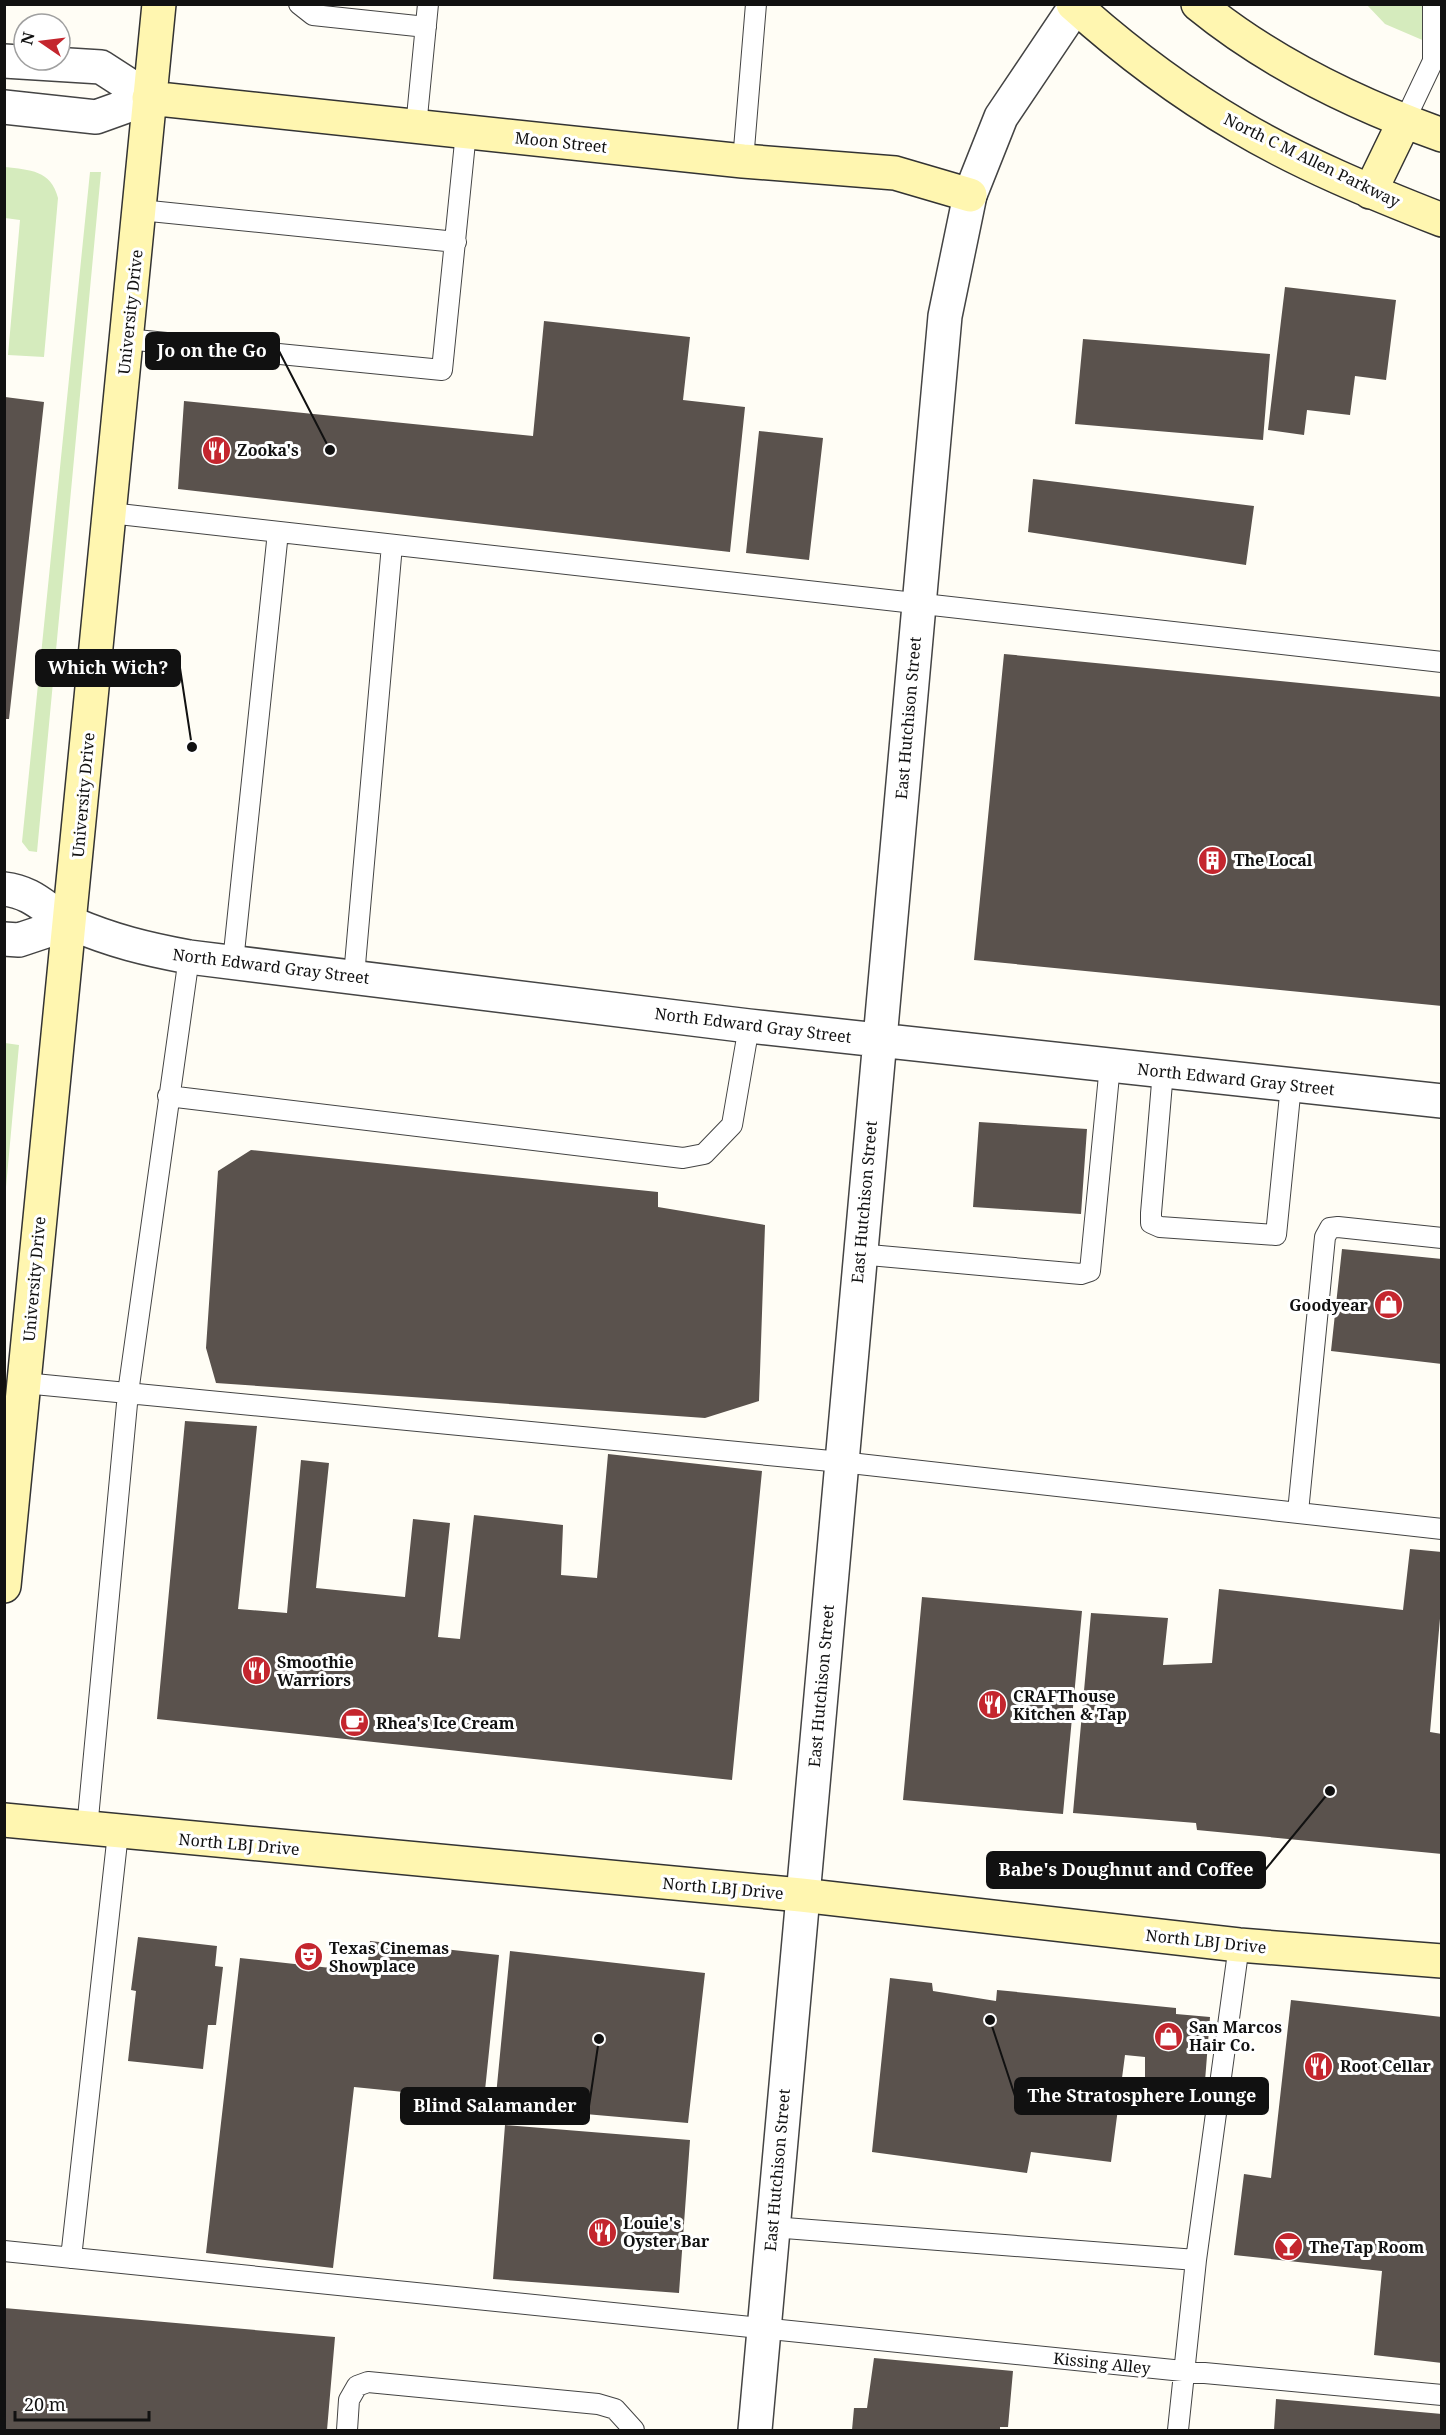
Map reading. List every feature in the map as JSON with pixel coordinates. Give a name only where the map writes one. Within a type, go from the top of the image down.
[{"type":"main road","name":"University Drive","points":[[4,1586],[159,4]]},
{"type":"main road","points":[[1198,4],[1227,28],[1311,79],[1404,122],[1442,135]]},
{"type":"main road","name":"North C M Allen Parkway","points":[[1075,5],[1145,64],[1238,126],[1370,192],[1442,220]]},
{"type":"main road","name":"Moon Street","points":[[149,98],[743,161],[895,173],[969,195]]},
{"type":"main road","points":[[1370,192],[1404,122]]},
{"type":"main road","name":"North LBJ Drive","points":[[4,1820],[801,1895],[1239,1945],[1442,1961]]},
{"type":"street","name":"East Hutchison Street","points":[[755,2430],[858,1254],[880,1040],[945,316],[969,195],[1001,117],[1075,5]]},
{"type":"street","name":"Moon Street","points":[[4,61],[101,67],[149,98]]},
{"type":"street","name":"Moon Street","points":[[4,107],[96,117],[149,98]]},
{"type":"street","name":"North Edward Gray Street","points":[[4,889],[24,892],[70,922],[124,945],[189,957],[749,1026],[1442,1101]]},
{"type":"street","points":[[4,939],[19,940],[70,922]]},
{"type":"lane","points":[[299,4],[313,15],[426,27]]},
{"type":"lane","points":[[416,127],[428,4]]},
{"type":"lane","points":[[743,161],[756,4]]},
{"type":"lane","points":[[1404,122],[1433,61],[1433,4]]},
{"type":"lane","points":[[126,339],[442,370],[466,132]]},
{"type":"lane","points":[[140,210],[456,242]]},
{"type":"lane","points":[[110,513],[1442,662]]},
{"type":"lane","points":[[233,962],[278,532]]},
{"type":"lane","points":[[354,976],[392,545]]},
{"type":"lane","points":[[71,2258],[102,1831],[128,1393],[189,957]]},
{"type":"lane","points":[[168,1096],[683,1158],[704,1154],[732,1125],[749,1026]]},
{"type":"lane","points":[[858,1254],[1081,1274],[1090,1271],[1110,1065]]},
{"type":"lane","points":[[1163,1071],[1150,1223],[1160,1227],[1276,1235],[1290,1085]]},
{"type":"lane","points":[[1298,1512],[1325,1237],[1330,1228],[1338,1227],[1442,1238]]},
{"type":"lane","points":[[24,1383],[841,1462],[1442,1529]]},
{"type":"lane","points":[[1178,2430],[1196,2260],[1239,1945]]},
{"type":"lane","points":[[772,2227],[1196,2260]]},
{"type":"lane","name":"Kissing Alley","points":[[4,2251],[1183,2371],[1442,2395]]},
{"type":"lane","points":[[346,2430],[349,2400],[357,2386],[368,2382],[598,2404],[615,2409],[634,2430]]},
{"type":"green space","points":[[1367,5],[1441,5],[1441,48],[1385,24]]},
{"type":"green space","points":[[5,167],[31,171],[45,177],[55,189],[58,198],[44,357],[8,355],[20,220],[5,218]]},
{"type":"green space","points":[[90,172],[101,172],[37,852],[29,851],[22,842]]},
{"type":"green space","points":[[4,1043],[19,1045],[5,1198]]},
{"type":"building","points":[[1285,287],[1396,300],[1386,380],[1355,376],[1350,415],[1307,410],[1304,435],[1268,430]]},
{"type":"building","points":[[544,321],[690,337],[683,400],[745,407],[730,552],[178,489],[184,401],[533,436]]},
{"type":"building","points":[[1083,339],[1270,354],[1263,440],[1075,424]]},
{"type":"building","points":[[5,397],[44,402],[9,719],[5,719]]},
{"type":"building","points":[[759,431],[823,438],[809,560],[746,553]]},
{"type":"building","points":[[1033,479],[1254,506],[1246,565],[1028,532]]},
{"type":"building","name":"The Local","points":[[1004,654],[1442,697],[1442,1006],[974,960]]},
{"type":"building","points":[[979,1122],[1087,1129],[1081,1214],[973,1207]]},
{"type":"building","points":[[251,1150],[658,1192],[658,1207],[765,1225],[759,1401],[705,1418],[216,1383],[206,1348],[218,1171]]},
{"type":"building","name":"Goodyear","points":[[1342,1249],[1442,1259],[1442,1364],[1331,1351]]},
{"type":"building","points":[[185,1421],[257,1426],[238,1609],[287,1613],[301,1460],[329,1463],[316,1588],[405,1597],[413,1519],[450,1523],[438,1637],[460,1639],[474,1515],[563,1525],[561,1575],[597,1578],[608,1454],[762,1471],[732,1780],[157,1719]]},
{"type":"building","points":[[1410,1549],[1442,1552],[1442,1596],[1430,1732],[1442,1734],[1442,1854],[1197,1830],[1196,1823],[1073,1813],[1091,1613],[1168,1618],[1163,1665],[1212,1663],[1219,1589],[1403,1610]]},
{"type":"building","name":"CRAFThouse Kitchen & Tap","points":[[922,1597],[1082,1611],[1063,1814],[903,1800]]},
{"type":"building","points":[[138,1937],[217,1946],[215,1966],[223,1967],[216,2025],[208,2025],[203,2069],[128,2061],[136,1991],[131,1990]]},
{"type":"building","points":[[370,1941],[499,1955],[484,2100],[354,2087],[333,2268],[206,2253],[240,1958],[367,1972]]},
{"type":"building","points":[[510,1951],[705,1973],[688,2123],[495,2106]]},
{"type":"building","points":[[890,1978],[932,1983],[933,1991],[996,2001],[997,1990],[1176,2008],[1176,2014],[1210,2017],[1204,2094],[1145,2090],[1145,2057],[1125,2055],[1111,2162],[1031,2152],[1027,2173],[872,2152]]},
{"type":"building","points":[[1291,2000],[1442,2017],[1442,2363],[1374,2355],[1382,2271],[1234,2255],[1244,2174],[1271,2178]]},
{"type":"building","points":[[505,2125],[690,2140],[679,2293],[493,2279]]},
{"type":"building","points":[[4,2308],[335,2337],[327,2430],[4,2430]]},
{"type":"building","points":[[874,2358],[1013,2371],[1008,2427],[1000,2427],[1000,2430],[852,2430],[854,2408],[867,2408]]},
{"type":"building","points":[[1276,2399],[1442,2414],[1442,2430],[1274,2430]]},
{"type":"place","name":"Zooka's","points":[[216,450]]},
{"type":"place","name":"Jo on the Go","points":[[330,450]]},
{"type":"place","name":"Which Wich?","points":[[192,747]]},
{"type":"place","name":"The Local","points":[[1213,860]]},
{"type":"place","name":"Goodyear","points":[[1389,1305]]},
{"type":"place","name":"Smoothie Warriors","points":[[256,1671]]},
{"type":"place","name":"CRAFThouse Kitchen & Tap","points":[[992,1705]]},
{"type":"place","name":"Rhea's Ice Cream","points":[[355,1723]]},
{"type":"place","name":"Babe's Doughnut and Coffee","points":[[1330,1791]]},
{"type":"place","name":"Texas Cinemas Showplace","points":[[308,1957]]},
{"type":"place","name":"The Stratosphere Lounge","points":[[990,2020]]},
{"type":"place","name":"San Marcos Hair Co.","points":[[1168,2036]]},
{"type":"place","name":"Blind Salamander","points":[[599,2039]]},
{"type":"place","name":"Root Cellar","points":[[1319,2066]]},
{"type":"place","name":"Louie's Oyster Bar","points":[[602,2232]]},
{"type":"place","name":"The Tap Room","points":[[1288,2247]]}]
